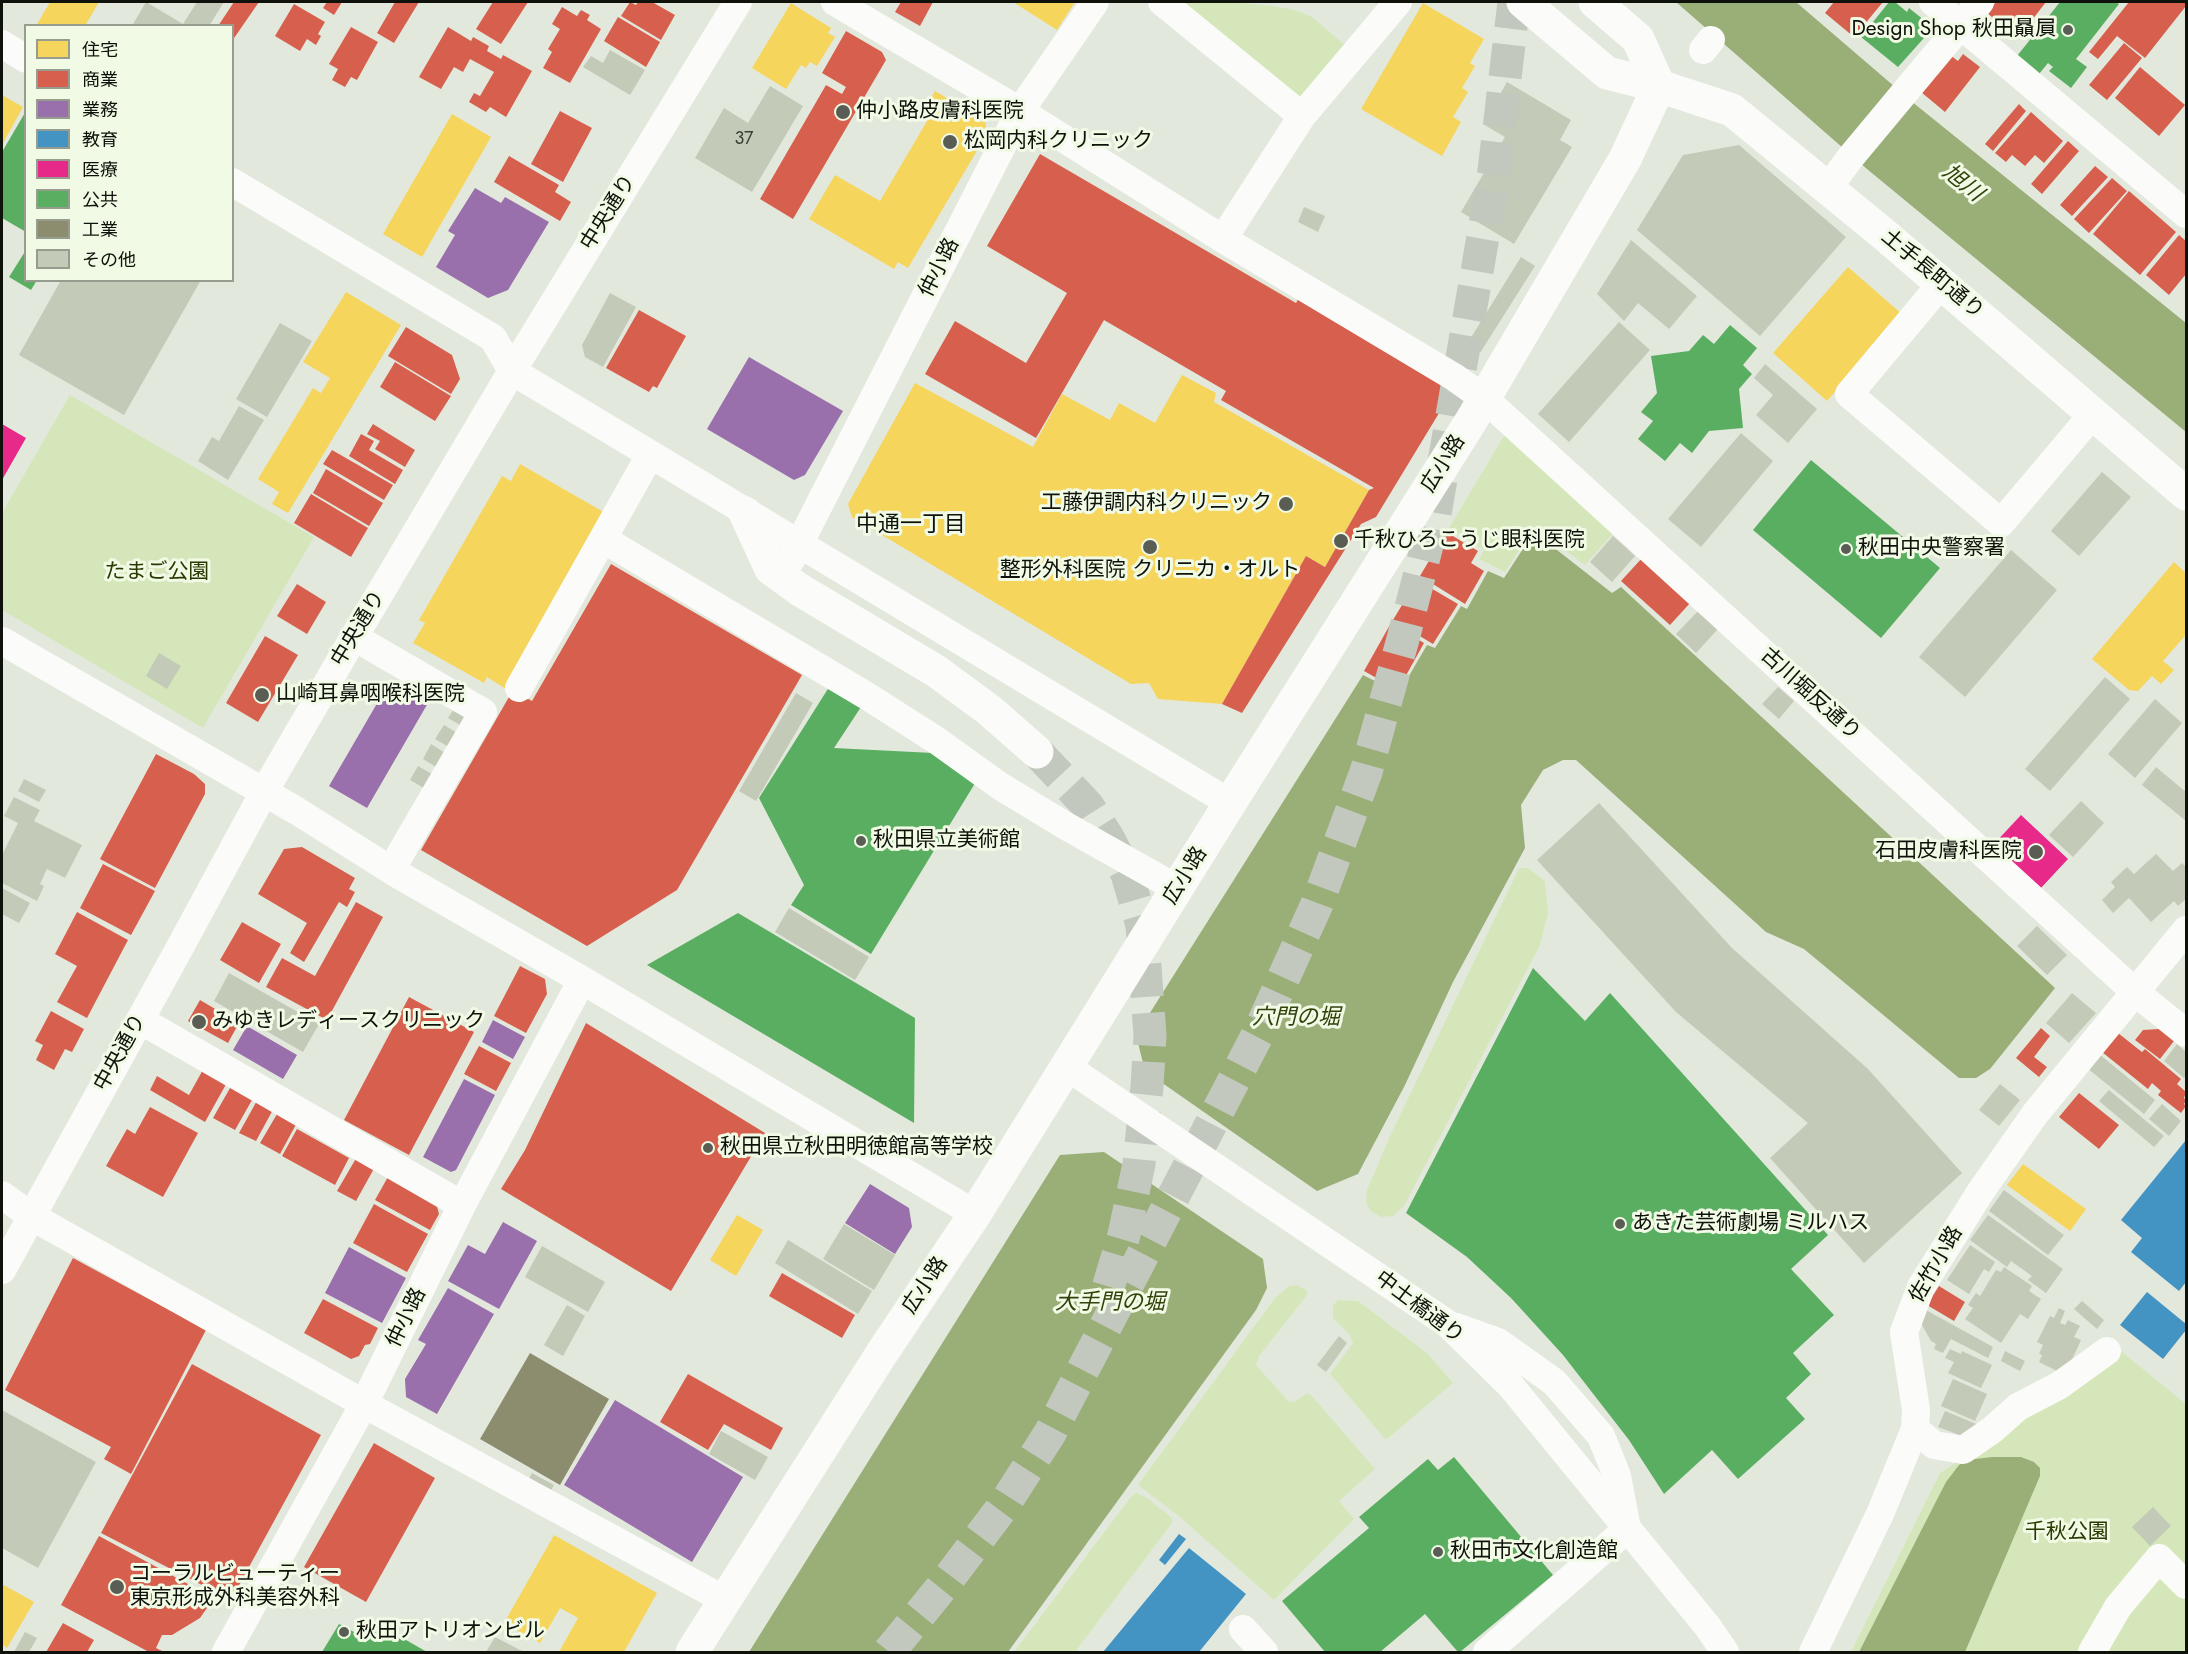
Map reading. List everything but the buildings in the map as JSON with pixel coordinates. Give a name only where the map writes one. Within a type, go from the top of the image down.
[{"type":"main road","name":"土手長町通り","points":[[1523,2],[1608,73],[1659,86],[1732,110],[1942,283],[2187,494]]},
{"type":"main road","points":[[1595,2],[1638,39],[1659,86]]},
{"type":"main road","name":"広小路","points":[[692,1653],[882,1353],[975,1214],[1230,803],[1485,399],[1625,159],[1659,86]]},
{"type":"main road","points":[[746,513],[771,569],[809,596],[936,670],[988,710],[1036,752]]},
{"type":"street","name":"中央通り","points":[[2,1270],[264,792],[512,371],[738,2]]},
{"type":"street","name":"古川堀反通り","points":[[835,2],[1020,111],[1223,239],[1485,399],[2135,992],[2187,1033]]},
{"type":"street","name":"仲小路","points":[[782,577],[1020,111],[1095,2]]},
{"type":"street","points":[[1162,2],[1302,116]]},
{"type":"street","points":[[1223,239],[1302,116],[1398,2]]},
{"type":"street","points":[[1933,2],[2187,214]]},
{"type":"street","points":[[1828,188],[1850,158],[1980,2]]},
{"type":"street","points":[[2,44],[24,57]]},
{"type":"street","points":[[234,183],[493,338],[512,371],[1230,803]]},
{"type":"street","points":[[1942,283],[1849,394],[2001,522],[2093,414]]},
{"type":"street","points":[[519,688],[650,455]]},
{"type":"street","points":[[603,539],[867,696],[936,740],[1000,786],[1178,889]]},
{"type":"street","points":[[354,637],[483,712],[391,870]]},
{"type":"street","points":[[2,641],[264,792],[391,870],[582,980],[975,1214]]},
{"type":"street","name":"佐竹小路","points":[[1813,1653],[1880,1514],[1915,1429],[1916,1410],[1904,1332],[1921,1287],[1981,1191],[2035,1114],[2187,930]]},
{"type":"street","name":"仲小路","points":[[226,1653],[364,1404],[462,1205],[582,980]]},
{"type":"street","points":[[140,1020],[462,1205]]},
{"type":"street","name":"中土橋通り","points":[[1067,1067],[1448,1324],[1510,1385],[1708,1627],[1725,1653]]},
{"type":"street","points":[[2,1195],[31,1216],[364,1404],[725,1600]]},
{"type":"street","points":[[1448,1324],[1498,1342],[1554,1382],[1570,1400],[1601,1436],[1617,1476],[1627,1529],[1487,1653]]},
{"type":"street","points":[[1915,1429],[1934,1445],[1963,1450],[1992,1430],[2018,1407],[2060,1385],[2106,1351]]},
{"type":"street","points":[[2092,1653],[2118,1607],[2159,1558],[2187,1584]]},
{"type":"street","points":[[1244,1629],[1264,1653]]},
{"type":"green space","points":[[1169,2],[1229,2],[1295,10],[1312,17],[1346,46],[1302,99]]},
{"type":"green space","name":"たまご公園","points":[[70,395],[314,537],[203,728],[2,610],[2,513]]},
{"type":"green space","points":[[1507,431],[1617,529],[1585,565],[1534,527],[1505,572],[1479,559],[1484,550],[1449,528]]},
{"type":"green space","points":[[1519,868],[1528,868],[1545,881],[1548,913],[1540,945],[1404,1206],[1393,1216],[1381,1217],[1372,1212],[1366,1203],[1367,1190],[1390,1136]]},
{"type":"green space","points":[[1297,1285],[1306,1290],[1307,1295],[1259,1356],[1256,1365],[1289,1402],[1294,1402],[1307,1393],[1312,1396],[1375,1469],[1339,1501],[1354,1519],[1274,1600],[1181,1518],[1138,1485],[1275,1298],[1289,1286]]},
{"type":"green space","points":[[1338,1300],[1358,1301],[1427,1353],[1453,1383],[1386,1440],[1330,1374],[1353,1343],[1350,1335],[1333,1318],[1333,1305]]},
{"type":"green space","name":"千秋公園","points":[[2122,1352],[2186,1404],[2186,1652],[1851,1652],[1940,1473]]},
{"type":"green space","points":[[1136,1493],[1147,1498],[1172,1518],[1172,1523],[1075,1652],[1014,1652],[1130,1498]]},
{"type":"water","name":"旭川","points":[[1676,2],[1796,2],[1916,105],[2186,323],[2186,432],[1867,169]]},
{"type":"water","name":"穴門の堀","points":[[1534,532],[1612,593],[1621,587],[2055,988],[1990,1069],[1976,1078],[1959,1078],[1804,949],[1766,932],[1576,760],[1563,760],[1543,770],[1521,805],[1525,848],[1453,982],[1405,1085],[1358,1174],[1317,1191],[1158,1080],[1143,1063],[1136,1035],[1363,675],[1399,693],[1427,645],[1435,648],[1461,606],[1467,609],[1488,571],[1504,578]]},
{"type":"water","name":"大手門の堀","points":[[1104,1152],[1263,1259],[1267,1288],[1256,1310],[1008,1652],[749,1652],[1060,1155]]},
{"type":"water","points":[[2021,1457],[2034,1462],[2040,1468],[2040,1476],[1965,1652],[1859,1652],[1946,1482],[1959,1465],[1967,1460]]},
{"type":"tunnel","points":[[889,1652],[1004,1505],[1050,1433],[1259,1032],[1317,904],[1366,772],[1435,514],[1493,179],[1514,2]]},
{"type":"tunnel","points":[[1037,752],[1088,806],[1107,836],[1127,874],[1142,925],[1150,1035],[1147,1087],[1139,1164],[1124,1235],[1107,1291]]},
{"type":"place","name":"Design Shop 秋田贔屓","points":[[2068,30]]},
{"type":"place","name":"仲小路皮膚科医院","points":[[843,112]]},
{"type":"place","name":"松岡内科クリニック","points":[[950,142]]},
{"type":"place","name":"工藤伊調内科クリニック","points":[[1286,504]]},
{"type":"place","name":"千秋ひろこうじ眼科医院","points":[[1341,541]]},
{"type":"place","name":"整形外科医院 クリニカ・オルト","points":[[1150,547]]},
{"type":"place","name":"秋田中央警察署","points":[[1846,549]]},
{"type":"place","name":"山崎耳鼻咽喉科医院","points":[[262,695]]},
{"type":"place","name":"秋田県立美術館","points":[[861,841]]},
{"type":"place","name":"石田皮膚科医院","points":[[2036,852]]},
{"type":"place","name":"みゆきレディースクリニック","points":[[199,1022]]},
{"type":"place","name":"秋田県立秋田明徳館高等学校","points":[[708,1148]]},
{"type":"place","name":"あきた芸術劇場 ミルハス","points":[[1620,1224]]},
{"type":"place","name":"秋田市文化創造館","points":[[1438,1552]]},
{"type":"place","name":"コーラルビューティー 東京形成外科美容外科","points":[[117,1587]]},
{"type":"place","name":"秋田アトリオンビル","points":[[344,1632]]},
{"type":"district","name":"中通一丁目","points":[[911,526]]}]
